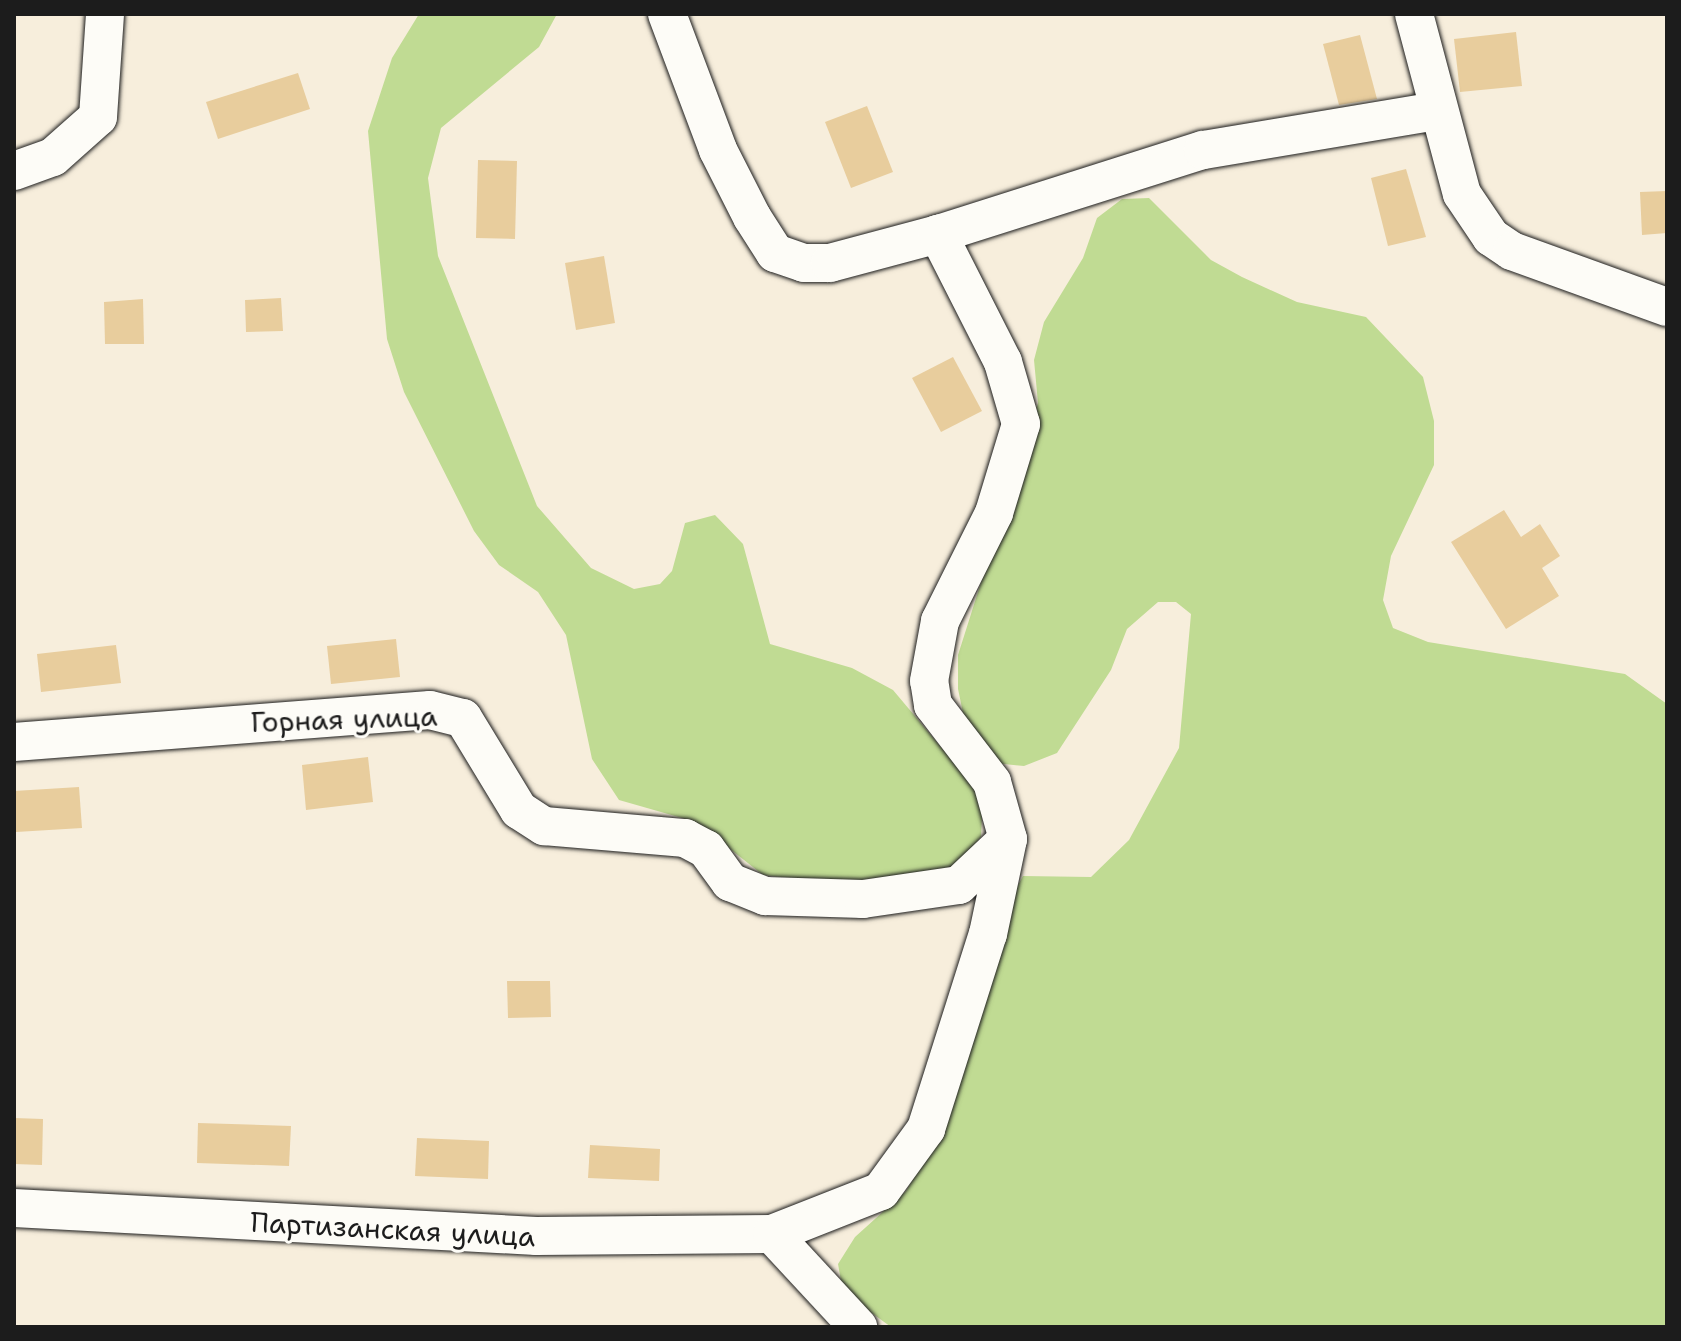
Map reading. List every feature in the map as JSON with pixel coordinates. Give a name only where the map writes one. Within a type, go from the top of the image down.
[{"type":"street","points":[[14,171],[53,157],[98,117],[105,14]]},
{"type":"street","points":[[667,14],[718,150],[775,253],[830,263],[938,234],[1203,150],[1436,111]]},
{"type":"street","points":[[1414,14],[1436,111],[1462,194],[1491,237],[1512,251],[1667,307]]},
{"type":"street","points":[[858,1327],[772,1234],[881,1191],[926,1129],[991,922],[1008,839],[992,782],[933,705],[929,681],[940,621],[994,513],[1021,424],[1003,362],[938,234]]},
{"type":"street","name":"Горная улица","points":[[14,742],[430,710],[463,718],[519,810],[544,826],[685,838],[706,849],[730,882],[765,896],[863,899],[959,885],[1008,839]]},
{"type":"street","name":"Партизанская улица","points":[[14,1208],[536,1236],[772,1234]]},
{"type":"green space","points":[[419,14],[557,14],[539,47],[441,128],[428,178],[438,256],[537,506],[591,568],[634,589],[660,584],[672,571],[685,523],[715,515],[743,544],[770,644],[852,668],[893,690],[983,797],[981,837],[951,871],[886,889],[763,875],[696,822],[619,800],[592,759],[566,635],[538,592],[499,565],[474,531],[404,392],[387,339],[368,131],[392,58]]},
{"type":"green space","points":[[1149,198],[1211,260],[1242,277],[1297,302],[1366,317],[1423,377],[1434,421],[1434,465],[1391,556],[1383,600],[1393,628],[1428,642],[1625,674],[1667,704],[1667,1327],[891,1327],[843,1292],[838,1264],[855,1237],[906,1191],[930,1150],[1000,918],[1023,876],[1091,877],[1129,840],[1179,748],[1191,614],[1176,602],[1158,602],[1127,629],[1111,670],[1057,753],[1024,766],[995,763],[966,727],[958,689],[958,655],[1038,403],[1034,360],[1044,322],[1083,258],[1097,218],[1122,199]]},
{"type":"building","points":[[1516,32],[1522,86],[1460,92],[1454,39]]},
{"type":"building","points":[[1360,35],[1377,99],[1339,105],[1323,44]]},
{"type":"building","points":[[298,73],[310,109],[218,139],[206,102]]},
{"type":"building","points":[[867,106],[893,172],[851,188],[825,122]]},
{"type":"building","points":[[478,160],[517,161],[515,239],[476,238]]},
{"type":"building","points":[[1406,169],[1426,237],[1388,246],[1371,178]]},
{"type":"building","points":[[1667,191],[1667,233],[1642,235],[1640,192]]},
{"type":"building","points":[[604,256],[615,323],[576,330],[565,263]]},
{"type":"building","points":[[281,298],[283,331],[246,332],[245,300]]},
{"type":"building","points":[[143,299],[144,344],[105,344],[104,302]]},
{"type":"building","points":[[953,357],[982,411],[941,432],[912,378]]},
{"type":"building","points":[[1504,510],[1521,537],[1540,524],[1560,556],[1542,568],[1559,596],[1506,629],[1451,542]]},
{"type":"building","points":[[396,639],[400,677],[331,684],[327,646]]},
{"type":"building","points":[[116,645],[121,683],[41,692],[37,654]]},
{"type":"building","points":[[368,757],[373,802],[306,810],[302,765]]},
{"type":"building","points":[[79,787],[82,828],[16,832],[14,791]]},
{"type":"building","points":[[507,981],[550,981],[551,1017],[508,1018]]},
{"type":"building","points":[[14,1118],[43,1119],[42,1165],[14,1164]]},
{"type":"building","points":[[198,1123],[291,1126],[289,1166],[197,1163]]},
{"type":"building","points":[[417,1138],[489,1141],[488,1179],[415,1176]]},
{"type":"building","points":[[590,1145],[660,1149],[659,1181],[588,1178]]}]
